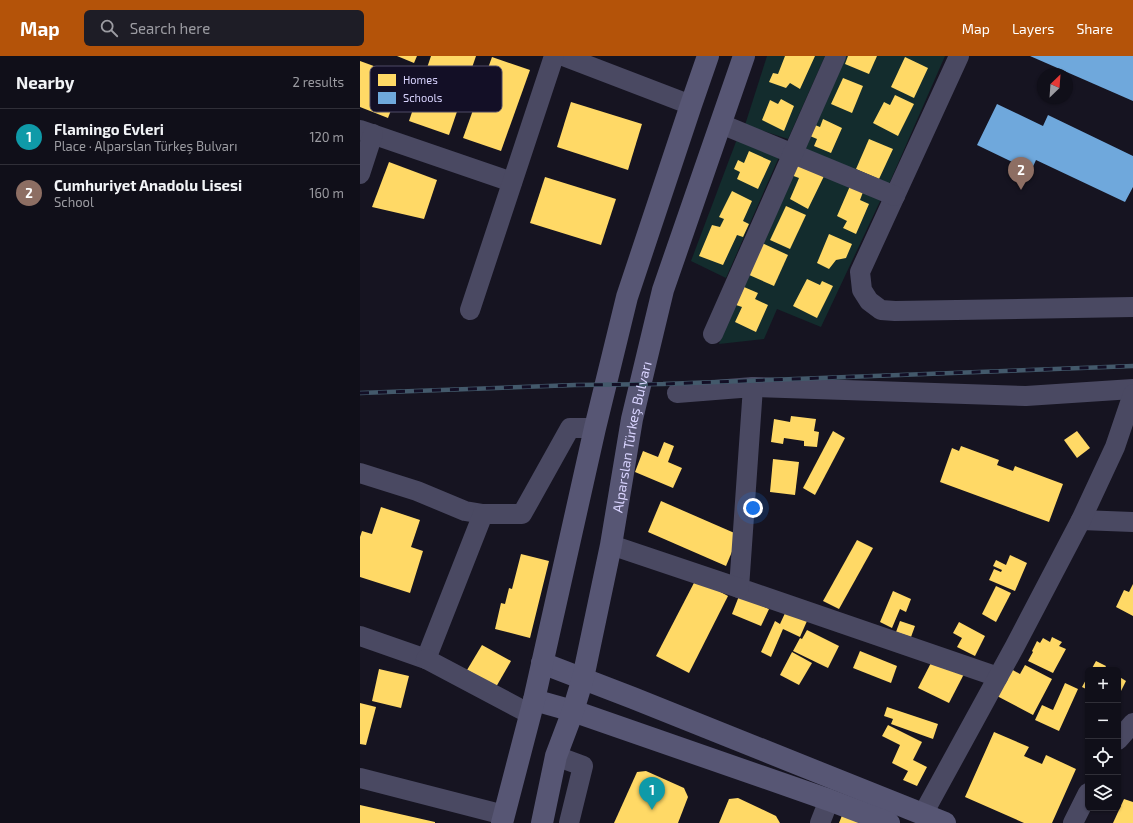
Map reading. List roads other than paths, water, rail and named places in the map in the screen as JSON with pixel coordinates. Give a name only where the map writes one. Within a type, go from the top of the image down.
[{"type":"main road","points":[[503,819],[532,707],[595,428],[627,297],[708,56]]},
{"type":"main road","name":"Alparslan Türkeş Bulvarı","points":[[542,823],[556,756],[573,711],[583,678],[611,545],[632,419],[663,290],[744,56]]},
{"type":"main road","points":[[542,664],[583,678],[944,823]]},
{"type":"main road","points":[[532,707],[573,711],[829,800],[889,823]]},
{"type":"street","points":[[470,310],[554,56]]},
{"type":"street","points":[[563,56],[691,105]]},
{"type":"street","points":[[713,334],[836,56]]},
{"type":"street","points":[[959,56],[860,272],[862,290],[869,301],[881,310],[894,311],[1133,307]]},
{"type":"street","points":[[721,124],[895,196]]},
{"type":"street","points":[[360,174],[367,132],[512,182]]},
{"type":"street","points":[[739,588],[753,387]]},
{"type":"street","points":[[677,393],[753,387],[1026,396],[1133,388]]},
{"type":"street","points":[[923,814],[998,677],[1081,520],[1115,447],[1133,394]]},
{"type":"street","points":[[360,473],[417,491],[465,511],[483,514],[522,514],[570,428],[595,428]]},
{"type":"street","points":[[426,660],[483,514]]},
{"type":"street","points":[[1081,520],[1133,522]]},
{"type":"street","points":[[611,545],[998,677]]},
{"type":"street","points":[[360,636],[426,660],[532,707]]},
{"type":"street","points":[[1119,739],[1133,723]]},
{"type":"street","points":[[556,756],[583,766],[568,823]]},
{"type":"street","points":[[360,778],[503,819]]},
{"type":"street","points":[[1073,823],[1085,799]]},
{"type":"street","points":[[820,823],[829,800]]},
{"type":"railway","points":[[360,393],[575,385],[663,384],[1133,366]]},
{"type":"place","name":"Cumhuriyet Anadolu Lisesi","points":[[1021,190]]},
{"type":"place","name":"Flamingo Evleri","points":[[652,810]]}]
